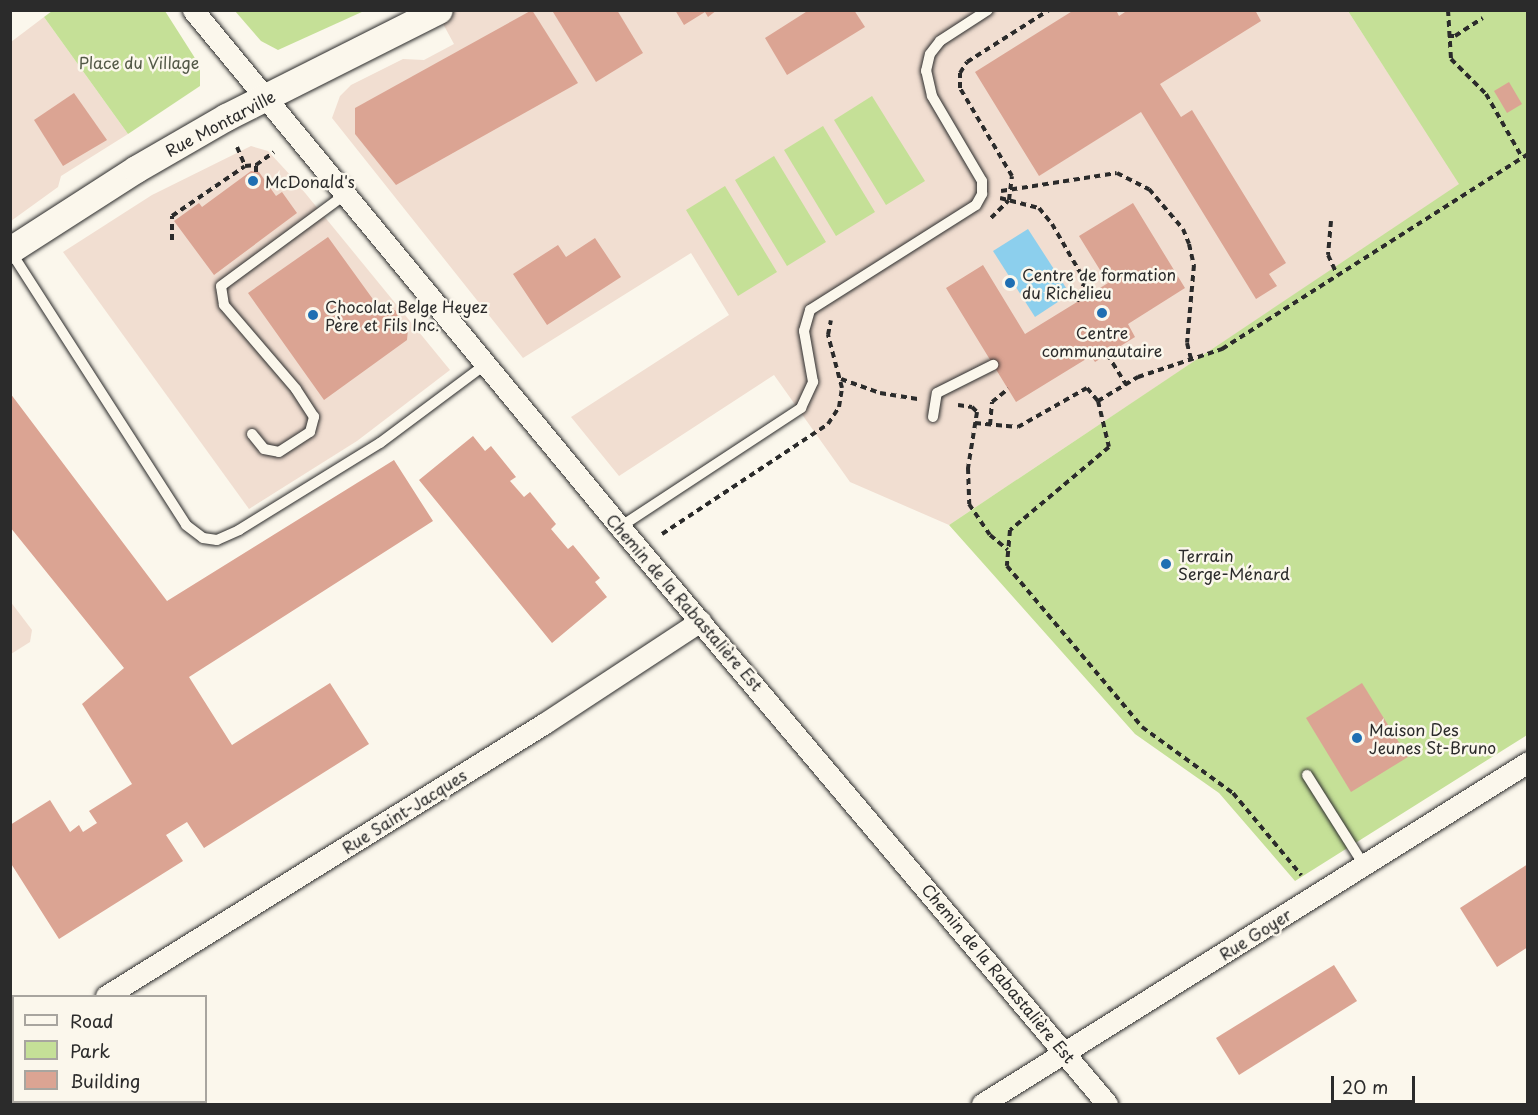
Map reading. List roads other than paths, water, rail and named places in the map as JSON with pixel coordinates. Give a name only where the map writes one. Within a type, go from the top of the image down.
[{"type":"street","name":"Chemin de la Rabastalière Est","points":[[193,10],[620,527],[1107,1104]]},
{"type":"street","name":"Rue Montarville","points":[[10,251],[136,169],[265,98],[439,10]]},
{"type":"street","name":"Rue Saint-Jacques","points":[[107,995],[545,723],[700,621]]},
{"type":"street","name":"Rue Goyer","points":[[982,1104],[1527,762]]},
{"type":"lane","points":[[620,527],[801,408],[813,382],[804,331],[810,310],[971,208],[982,194],[979,176],[932,96],[926,71],[930,54],[940,40],[988,10]]},
{"type":"lane","points":[[252,434],[264,449],[279,452],[310,432],[314,417],[296,389],[224,304],[221,286],[346,194]]},
{"type":"lane","points":[[10,251],[186,525],[203,538],[224,538],[249,524],[380,443],[486,364]]},
{"type":"lane","points":[[933,417],[937,393],[993,365]]},
{"type":"lane","points":[[1307,775],[1364,865]]},
{"type":"water","points":[[1028,229],[1070,294],[1035,317],[993,251]]},
{"type":"place","name":"McDonald's","points":[[253,181]]},
{"type":"place","name":"Centre de formation du Richelieu","points":[[1010,283]]},
{"type":"place","name":"Centre communautaire","points":[[1102,313]]},
{"type":"place","name":"Chocolat Belge Heyez Père et Fils Inc.","points":[[313,315]]},
{"type":"place","name":"Terrain Serge-Ménard","points":[[1166,564]]},
{"type":"place","name":"Maison Des Jeunes St-Bruno","points":[[1357,738]]},
{"type":"park label","name":"Place du Village","points":[[139,62]]}]
